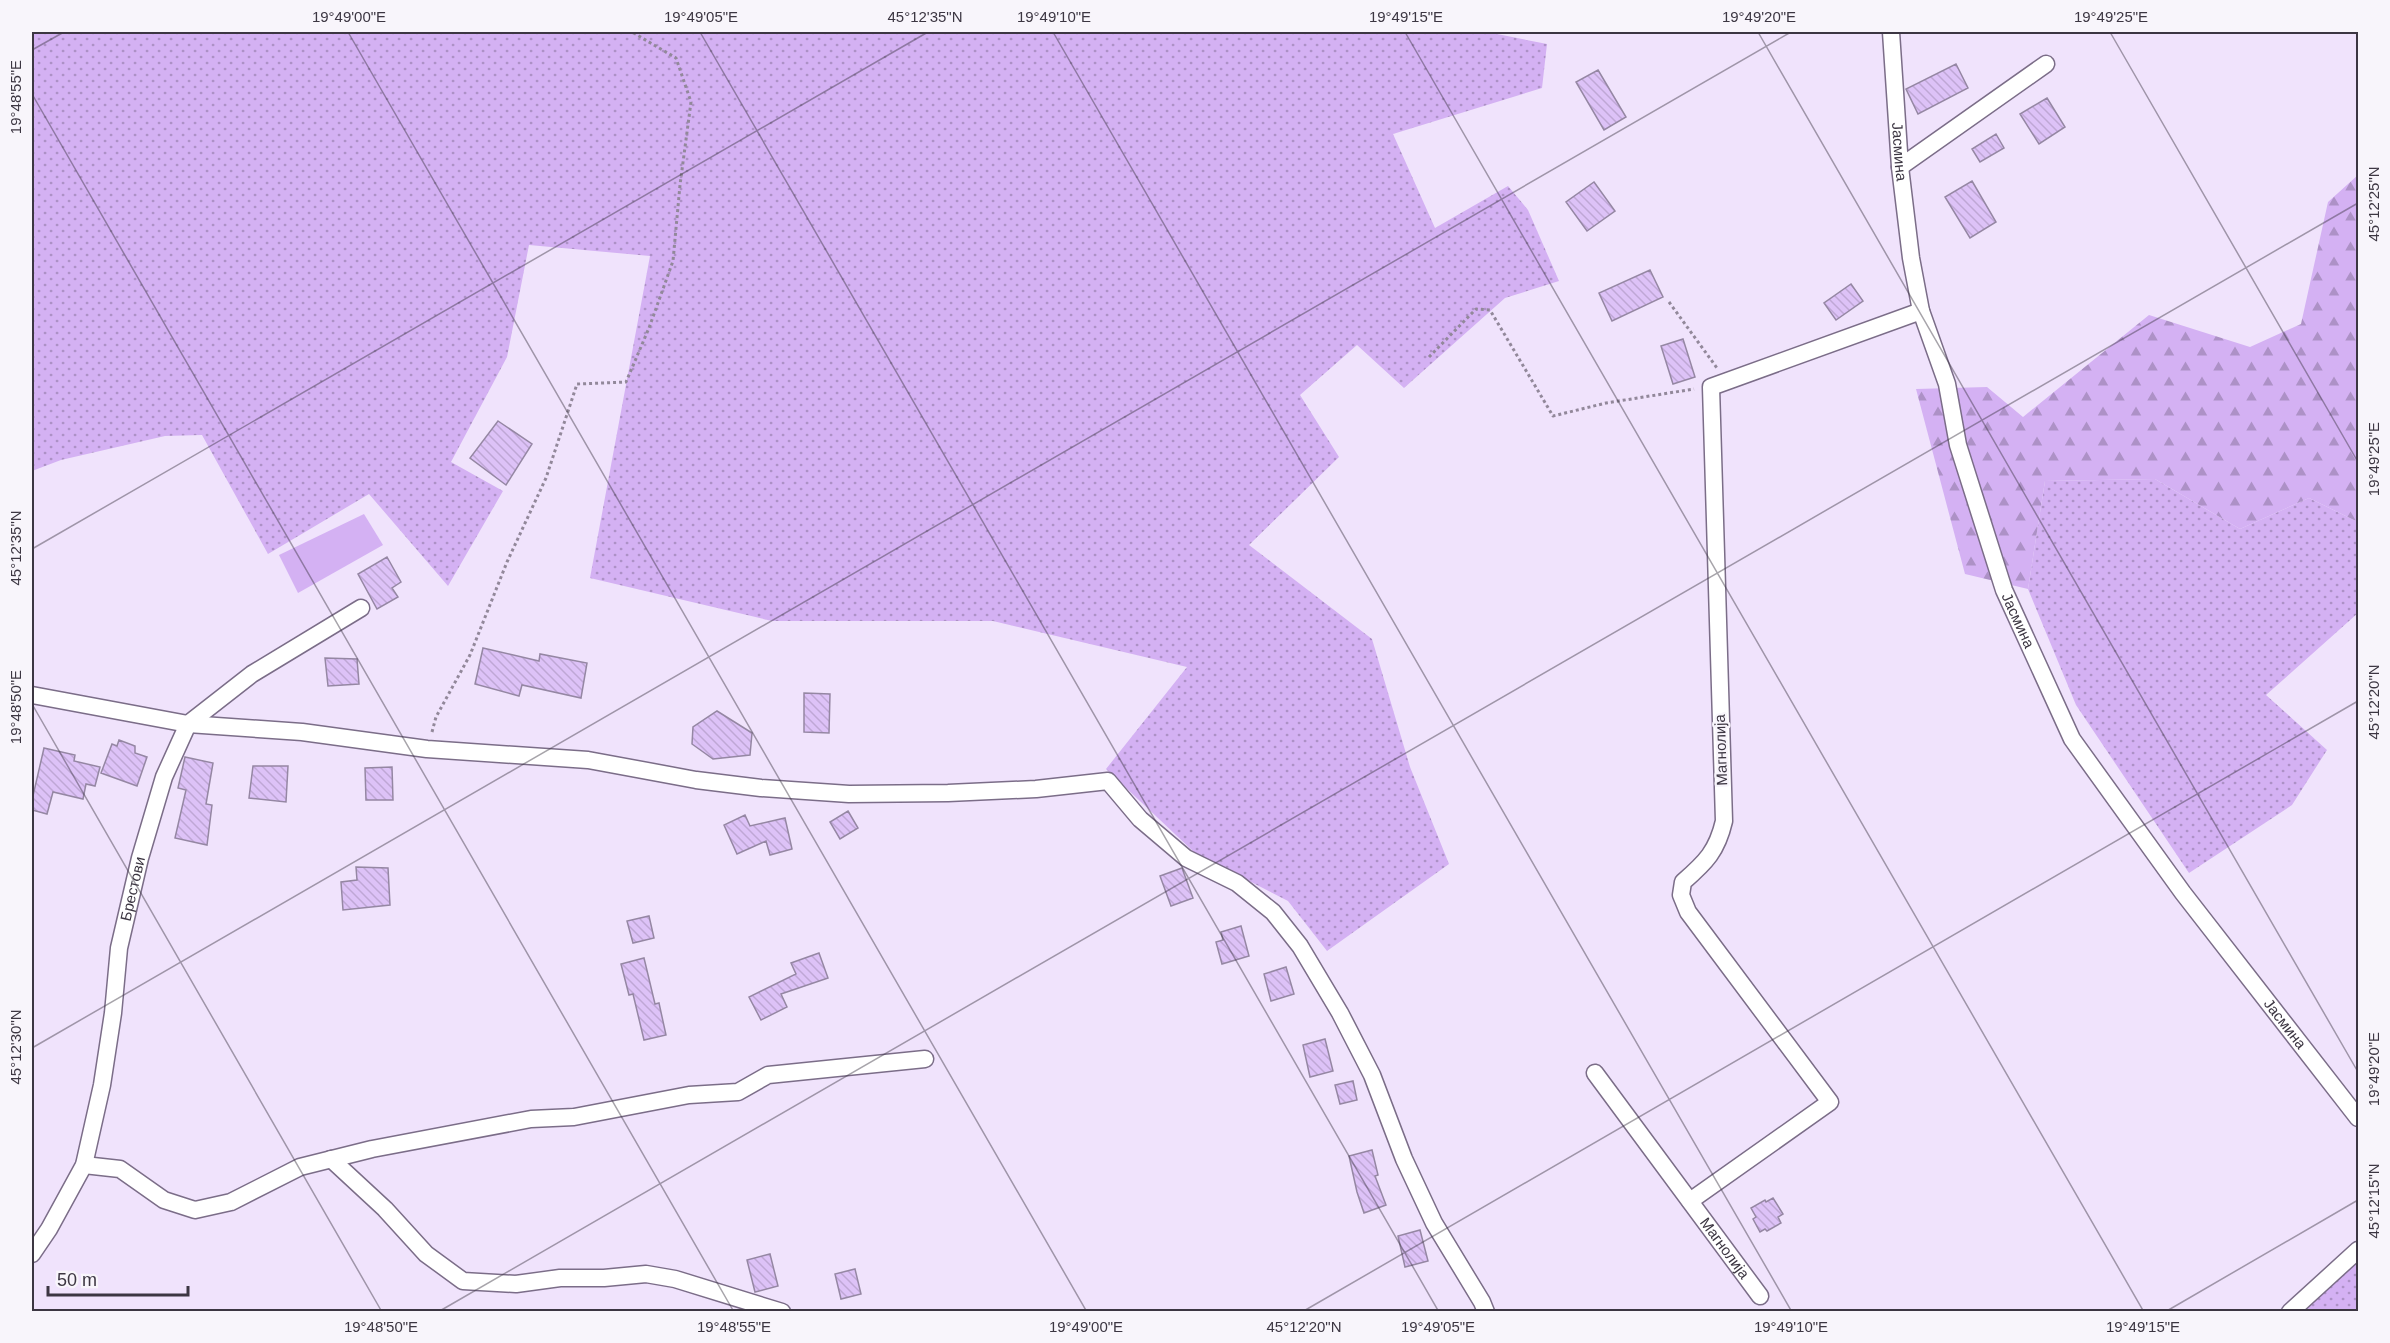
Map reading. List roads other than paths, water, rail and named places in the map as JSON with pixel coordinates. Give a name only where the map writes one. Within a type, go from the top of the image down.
[{"type":"street","name":"Јасмина","points":[[1891,32],[1900,166],[1911,258],[1921,310],[1947,384],[1958,445],[2004,590],[2072,739],[2183,893],[2358,1118]]},
{"type":"street","points":[[1900,166],[2046,64]]},
{"type":"street","name":"Магнолија","points":[[1689,1201],[1830,1102],[1688,912],[1681,895],[1683,882],[1700,867],[1719,844],[1724,821],[1719,384],[1921,310]]},
{"type":"street","name":"Брестови","points":[[32,1254],[84,1165],[102,1086],[113,1013],[119,948],[140,858],[164,777],[188,724],[252,674],[362,608]]},
{"type":"street","points":[[32,695],[188,724],[302,732],[427,749],[588,760],[696,780],[761,788],[849,794],[1036,789],[1108,781],[1140,819],[1186,858],[1237,883],[1273,912],[1300,946],[1340,1013],[1372,1075],[1404,1159],[1434,1223],[1486,1311]]},
{"type":"street","points":[[84,1165],[120,1170],[164,1200],[195,1210],[231,1202],[300,1167],[463,1130],[531,1119],[574,1117],[688,1095],[738,1092],[768,1075],[926,1059]]},
{"type":"street","name":"Магнолија","points":[[1595,1074],[1760,1296]]},
{"type":"street","points":[[331,1159],[385,1209],[426,1254],[463,1281],[516,1284],[560,1278],[604,1278],[646,1274],[675,1279],[782,1311]]},
{"type":"street","points":[[2290,1311],[2358,1250]]}]
